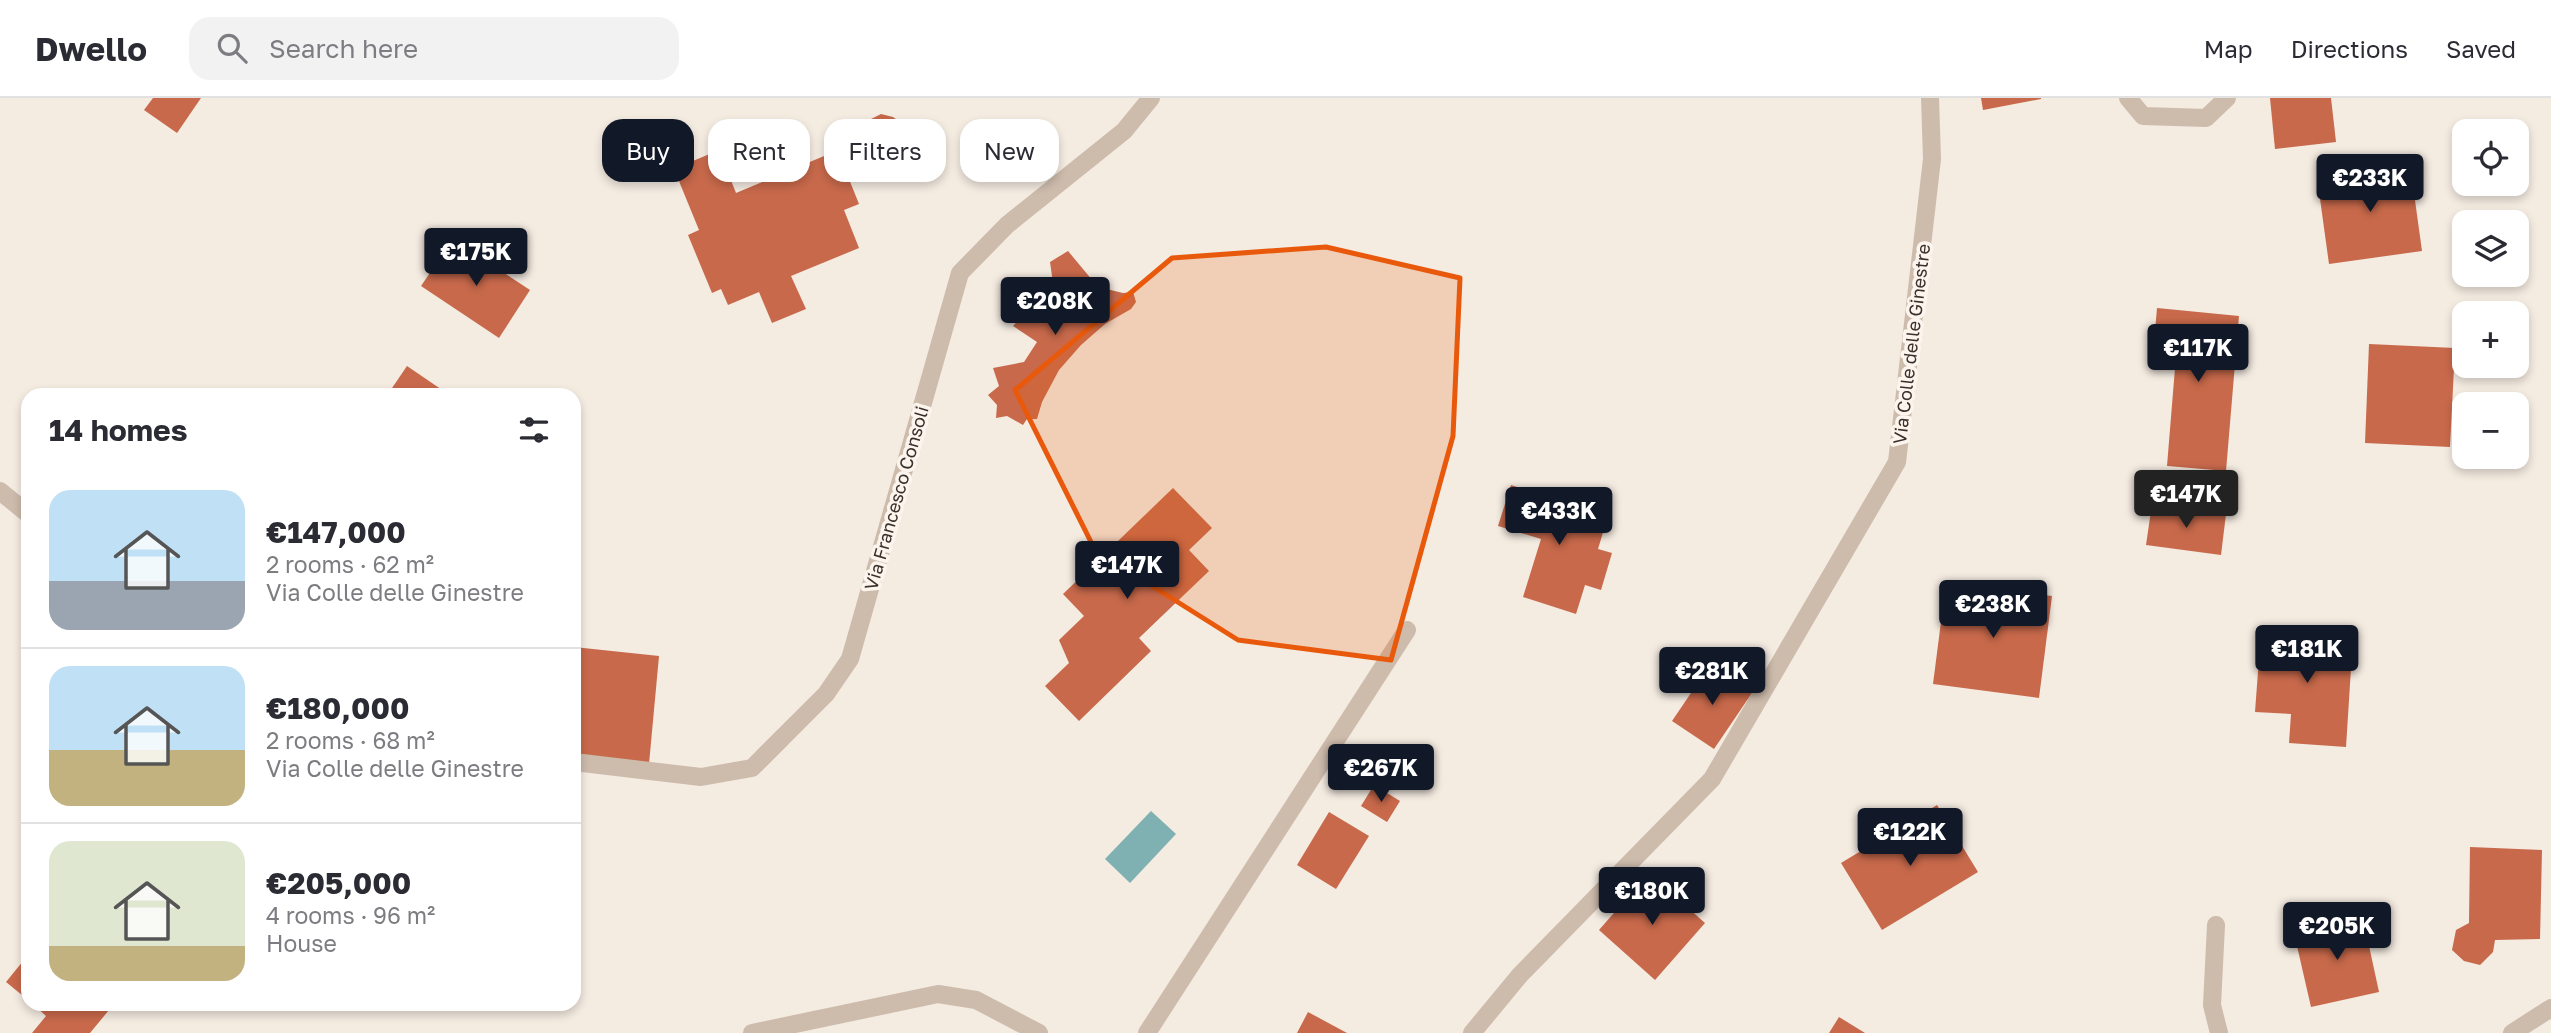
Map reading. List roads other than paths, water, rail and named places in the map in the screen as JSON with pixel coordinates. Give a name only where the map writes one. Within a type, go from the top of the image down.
[{"type":"street","name":"Via Francesco Consoli","points":[[581,763],[701,777],[752,768],[826,694],[850,659],[960,273],[1007,225],[1124,131],[1151,98]]},
{"type":"street","name":"Via Colle delle Ginestre","points":[[1472,1033],[1520,975],[1712,779],[1897,463],[1932,159],[1930,98]]},
{"type":"street","points":[[2128,98],[2143,116],[2206,118],[2227,98]]},
{"type":"street","points":[[0,491],[21,508]]},
{"type":"street","points":[[1147,1033],[1407,631]]},
{"type":"street","points":[[2216,925],[2212,1005],[2218,1033]]},
{"type":"street","points":[[752,1033],[938,993],[976,1000],[1039,1033]]},
{"type":"street","points":[[2512,1033],[2551,1009]]},
{"type":"water","points":[[1151,811],[1176,834],[1130,883],[1105,859]]}]
